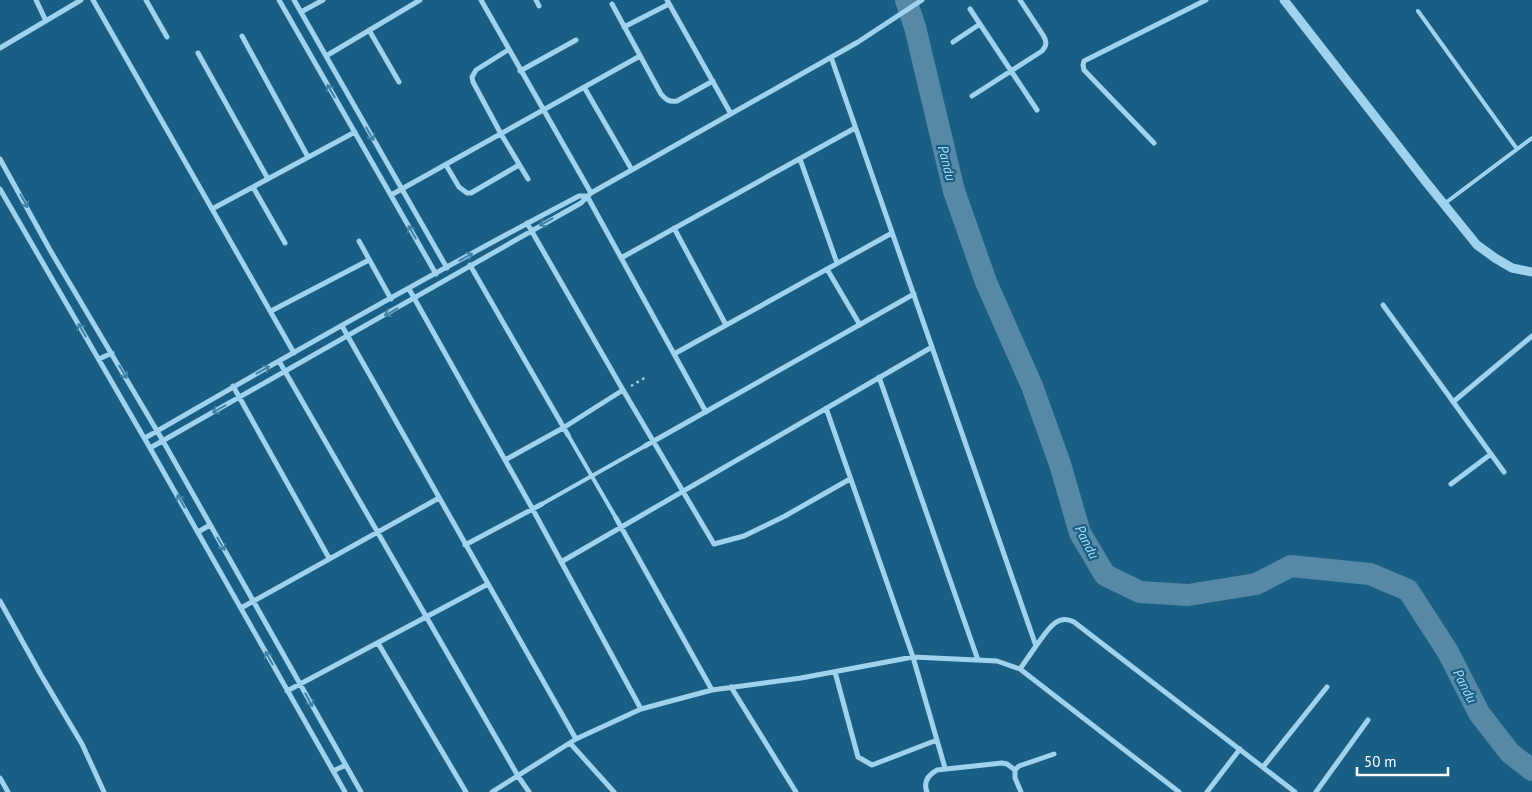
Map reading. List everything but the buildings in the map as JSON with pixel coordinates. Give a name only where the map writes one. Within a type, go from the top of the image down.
[{"type":"street","points":[[36,0],[46,20]]},
{"type":"street","points":[[0,48],[81,0]]},
{"type":"street","points":[[93,0],[294,353]]},
{"type":"street","points":[[146,0],[167,36]]},
{"type":"street","points":[[279,0],[391,195],[438,272],[447,280]]},
{"type":"street","points":[[294,0],[446,268]]},
{"type":"street","points":[[301,12],[323,0]]},
{"type":"street","points":[[326,56],[420,0]]},
{"type":"street","points":[[480,0],[543,110],[589,194],[621,258],[706,412]]},
{"type":"street","points":[[536,0],[539,6]]},
{"type":"street","points":[[150,448],[447,280],[580,203],[589,194],[858,42],[922,0]]},
{"type":"street","points":[[972,96],[1042,51],[1045,47],[1046,40],[1020,0]]},
{"type":"street","points":[[1154,143],[1084,70],[1084,61],[1206,0]]},
{"type":"street","points":[[1284,0],[1477,245],[1512,268],[1532,272]]},
{"type":"street","points":[[624,27],[668,2],[731,114]]},
{"type":"street","points":[[612,4],[661,94],[670,102],[677,101],[713,81]]},
{"type":"street","points":[[970,9],[1037,110]]},
{"type":"street","points":[[953,42],[980,24]]},
{"type":"street","points":[[370,30],[399,82]]},
{"type":"street","points":[[242,36],[308,157]]},
{"type":"street","points":[[520,70],[576,40]]},
{"type":"street","points":[[508,50],[476,70],[472,77],[501,134],[528,179]]},
{"type":"street","points":[[198,53],[268,178]]},
{"type":"street","points":[[391,195],[640,56]]},
{"type":"street","points":[[831,57],[1036,646]]},
{"type":"street","points":[[584,87],[632,170]]},
{"type":"street","points":[[621,258],[855,128]]},
{"type":"street","points":[[212,209],[355,132]]},
{"type":"street","points":[[0,159],[48,246],[163,440],[361,792]]},
{"type":"street","points":[[800,159],[837,263]]},
{"type":"street","points":[[446,165],[459,187],[467,193],[471,193],[520,164]]},
{"type":"street","points":[[253,187],[285,243]]},
{"type":"street","points":[[0,189],[145,438],[344,792]]},
{"type":"street","points":[[145,438],[234,386],[527,223],[578,196],[589,194]]},
{"type":"street","points":[[527,223],[714,544],[744,536],[785,516],[850,479]]},
{"type":"street","points":[[674,228],[726,325]]},
{"type":"street","points":[[674,354],[892,232]]},
{"type":"street","points":[[359,241],[391,299]]},
{"type":"street","points":[[37,253],[48,246]]},
{"type":"street","points":[[271,311],[370,260]]},
{"type":"street","points":[[470,265],[568,435]]},
{"type":"street","points":[[827,269],[860,325]]},
{"type":"street","points":[[409,289],[532,508],[641,709]]},
{"type":"street","points":[[645,446],[914,294]]},
{"type":"street","points":[[1383,305],[1504,472]]},
{"type":"street","points":[[342,326],[576,739]]},
{"type":"street","points":[[1453,402],[1532,336]]},
{"type":"street","points":[[561,562],[932,347]]},
{"type":"street","points":[[99,359],[112,353]]},
{"type":"street","points":[[279,361],[529,792]]},
{"type":"street","points":[[879,377],[978,660]]},
{"type":"street","points":[[234,386],[329,558]]},
{"type":"street","points":[[505,460],[563,428],[623,390]]},
{"type":"street","points":[[826,408],[913,657],[945,768]]},
{"type":"street","points":[[1451,484],[1491,454]]},
{"type":"street","points":[[241,608],[439,498]]},
{"type":"street","points":[[465,545],[542,504]]},
{"type":"street","points":[[616,518],[712,690]]},
{"type":"street","points":[[198,532],[210,525]]},
{"type":"street","points":[[288,691],[488,584]]},
{"type":"street","points":[[0,601],[40,675],[82,744],[104,792]]},
{"type":"street","points":[[1020,669],[1054,623],[1061,619],[1069,619],[1295,792]]},
{"type":"street","points":[[378,642],[466,792]]},
{"type":"street","points":[[492,792],[576,739],[641,709],[712,690],[801,678],[913,657],[997,661],[1020,669],[1179,792]]},
{"type":"street","points":[[835,672],[858,757],[872,764],[937,740]]},
{"type":"street","points":[[1263,767],[1327,687]]},
{"type":"street","points":[[731,688],[796,792]]},
{"type":"street","points":[[1316,792],[1368,720]]},
{"type":"street","points":[[570,743],[612,792]]},
{"type":"street","points":[[1206,792],[1240,750]]},
{"type":"street","points":[[1022,792],[1015,778],[1016,770],[1019,766],[1054,754]]},
{"type":"street","points":[[927,792],[925,786],[926,778],[930,773],[945,768],[1002,763],[1016,770]]},
{"type":"street","points":[[333,771],[346,765]]},
{"type":"street","points":[[0,778],[8,792]]},
{"type":"lane","points":[[1418,11],[1517,149]]},
{"type":"lane","points":[[1444,204],[1532,138]]},
{"type":"lane","points":[[568,435],[616,518]]},
{"type":"lane","points":[[542,504],[645,446]]},
{"type":"path","points":[[623,390],[646,378]]},
{"type":"waterway","name":"Pandu","points":[[906,0],[915,27],[954,191],[986,282],[1032,386],[1060,464],[1080,533],[1105,575],[1140,592],[1188,595],[1256,584],[1291,566],[1370,574],[1408,590],[1448,652],[1479,713],[1510,753],[1532,770]]}]
